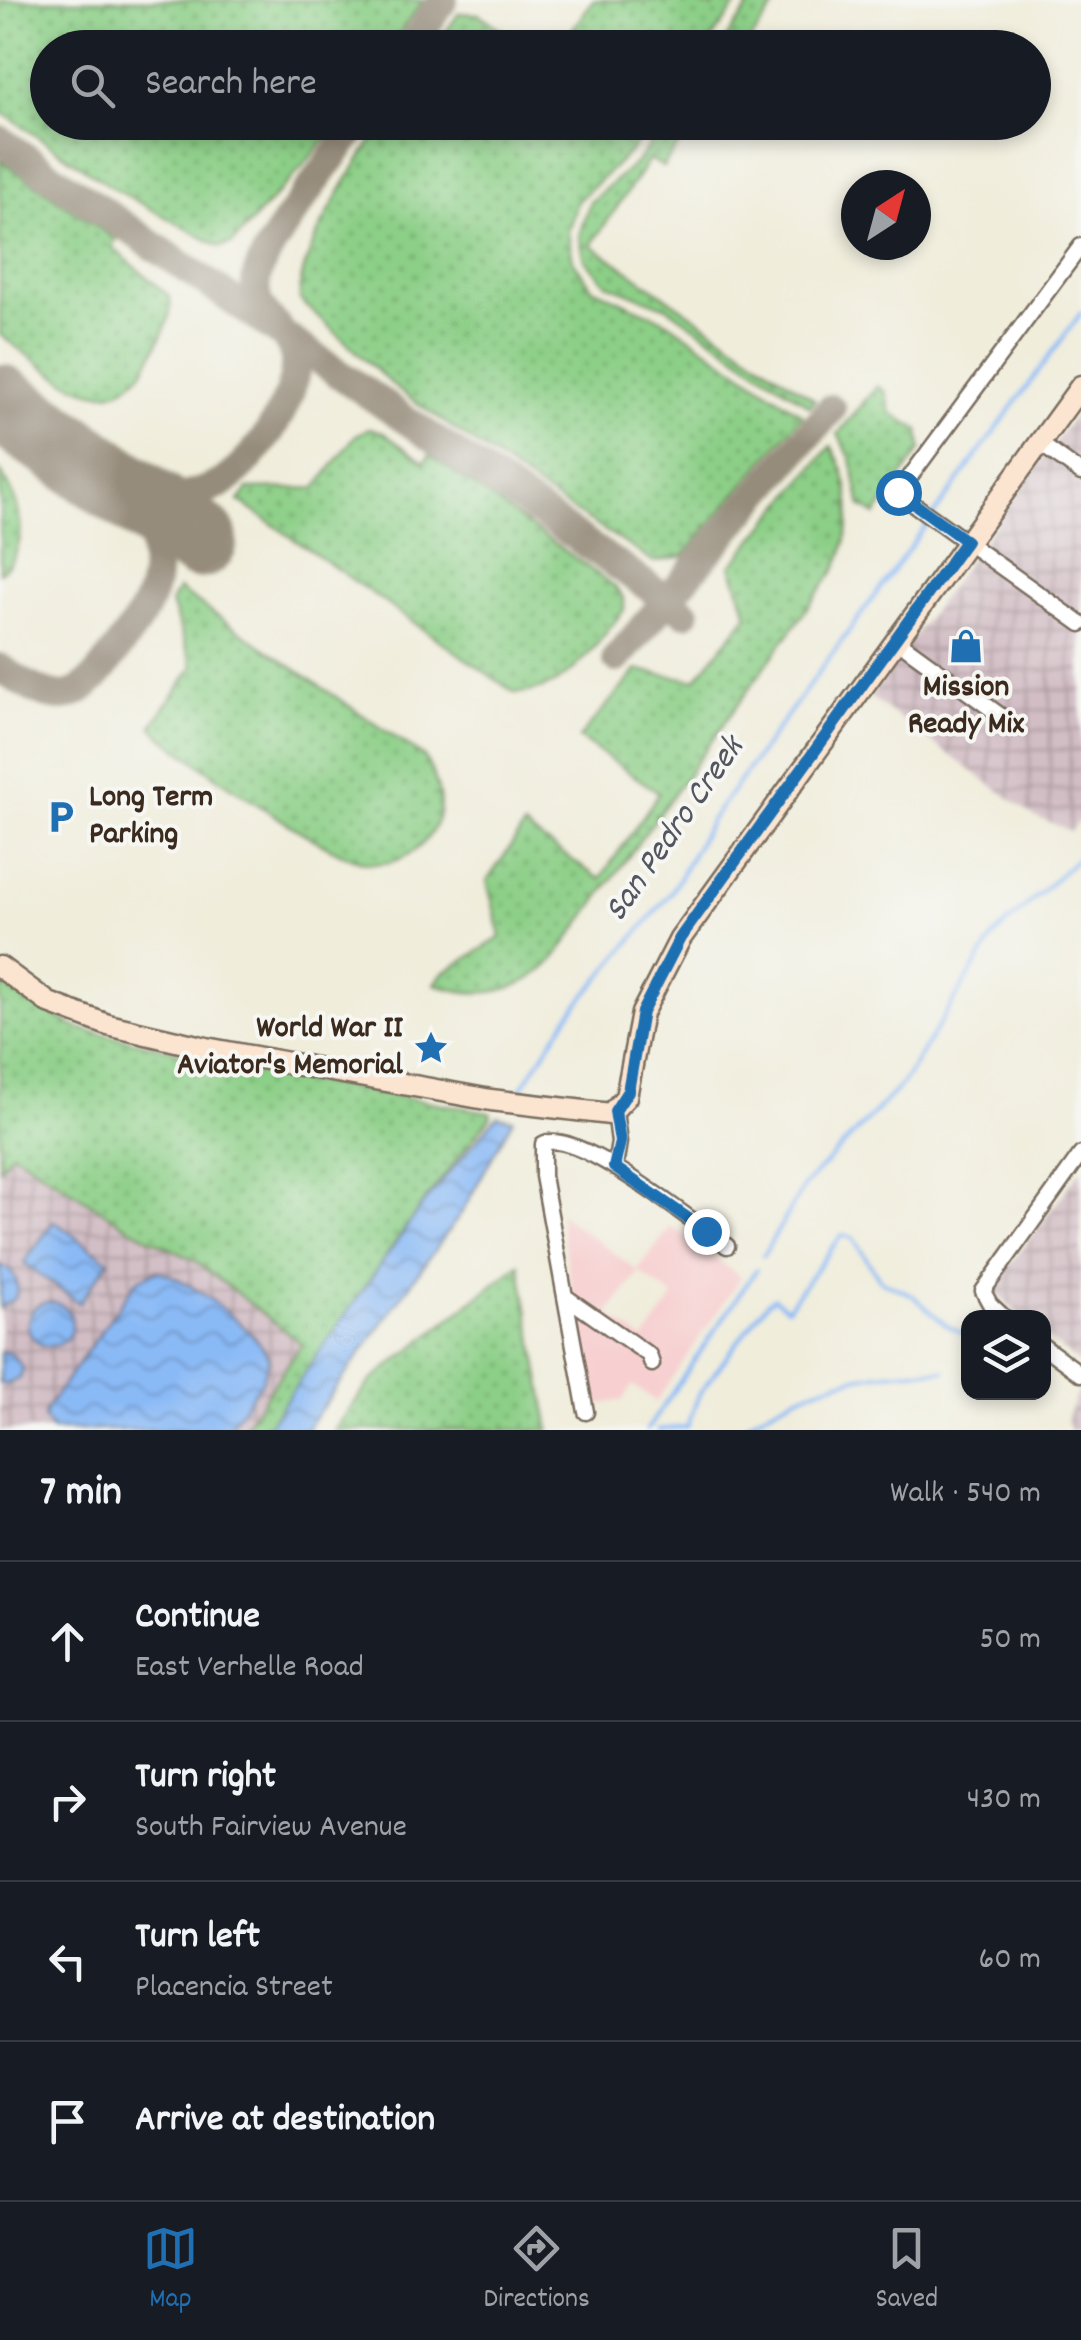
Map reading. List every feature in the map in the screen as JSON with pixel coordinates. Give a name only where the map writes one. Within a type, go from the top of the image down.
[{"type":"street","points":[[1081,246],[898,492],[1081,624]]},
{"type":"street","points":[[0,967],[49,1003],[108,1025],[206,1048],[533,1107],[598,1116],[615,1111],[628,1091],[642,1012],[680,938],[894,639],[957,535],[1081,386]]},
{"type":"street","points":[[1038,442],[1081,473]]},
{"type":"street","points":[[894,639],[1008,721]]},
{"type":"street","points":[[614,1167],[620,1142],[615,1111]]},
{"type":"street","points":[[586,1412],[540,1150],[548,1141],[558,1140],[614,1167],[728,1246]]},
{"type":"street","points":[[997,1310],[982,1290],[1081,1154]]},
{"type":"street","points":[[566,1297],[649,1355],[652,1364]]},
{"type":"street","points":[[1051,1353],[1081,1374]]},
{"type":"shaded area","points":[[1081,406],[1081,818],[1071,831],[1034,816],[870,697]]},
{"type":"shaded area","points":[[11,1152],[132,1230],[194,1260],[303,1344],[242,1430],[0,1430],[0,1168]]},
{"type":"shaded area","points":[[1081,1170],[1081,1365],[1051,1341],[1051,1310],[1014,1310],[992,1289]]},
{"type":"shaded area","points":[[559,1213],[638,1271],[671,1226],[741,1277],[656,1402],[633,1385],[623,1400],[591,1406]],"holes":[[[639,1272],[674,1297],[644,1340],[608,1314]]]},
{"type":"shaded area","points":[[1081,1384],[1081,1430],[1070,1430],[1066,1419]]},
{"type":"green space","points":[[0,0],[423,0],[402,30],[30,30],[30,131],[0,111]]},
{"type":"green space","points":[[593,0],[688,0],[713,8],[716,0],[740,0],[718,30],[572,30]]},
{"type":"green space","points":[[754,0],[779,0],[758,30],[732,30]]},
{"type":"green space","points":[[459,13],[479,14],[502,30],[447,30]]},
{"type":"green space","points":[[43,140],[324,140],[232,244],[220,247],[113,188]]},
{"type":"green space","points":[[373,140],[639,140],[577,201],[568,233],[573,261],[592,288],[668,322],[803,415],[683,556],[654,562],[552,497],[397,389],[300,300],[307,259],[345,184]]},
{"type":"green space","points":[[654,140],[682,140],[663,167],[650,159],[591,245],[815,400],[810,406],[667,307],[607,284],[585,260],[579,235],[590,202],[637,162]]},
{"type":"green space","points":[[0,160],[116,240],[112,247],[169,296],[169,316],[156,347],[140,375],[122,389],[102,393],[82,389],[0,335]]},
{"type":"green space","points":[[877,386],[886,392],[891,413],[919,430],[921,449],[876,515],[861,506],[851,459],[838,434]]},
{"type":"green space","points":[[369,428],[382,432],[424,462],[430,455],[614,586],[624,599],[624,610],[578,665],[550,685],[515,693],[239,501],[248,489],[316,488],[355,436]]},
{"type":"green space","points":[[831,446],[844,475],[849,506],[846,537],[836,568],[556,957],[530,979],[500,990],[468,992],[435,984],[442,974],[501,937],[487,881],[524,827],[600,879],[659,793],[579,738],[637,670],[695,680],[748,615],[731,566]]},
{"type":"green space","points":[[0,471],[14,496],[20,537],[17,550],[0,573]]},
{"type":"green space","points":[[178,589],[424,757],[440,802],[437,821],[421,845],[387,863],[348,857],[261,807],[158,733],[152,726],[193,667],[171,603]]},
{"type":"green space","points":[[0,985],[77,1028],[299,1079],[490,1112],[491,1116],[422,1204],[266,1430],[242,1430],[302,1344],[194,1260],[132,1230],[12,1152],[0,1168]]},
{"type":"green space","points":[[519,1264],[550,1430],[334,1430],[371,1381]]},
{"type":"water","points":[[497,1116],[513,1119],[462,1212],[306,1430],[265,1430],[423,1204]]},
{"type":"water","points":[[54,1221],[109,1261],[79,1303],[24,1263]]},
{"type":"water","points":[[0,1265],[13,1274],[17,1287],[15,1298],[0,1308]]},
{"type":"water","points":[[157,1271],[203,1294],[253,1336],[269,1360],[261,1383],[227,1430],[52,1430],[44,1418],[46,1409],[138,1279]]},
{"type":"water","points":[[50,1302],[65,1309],[72,1324],[65,1339],[50,1346],[35,1339],[28,1324],[35,1309]]},
{"type":"water","points":[[10,1352],[23,1368],[20,1378],[6,1385],[0,1383],[0,1353]]},
{"type":"waterway","name":"San Pedro Creek","points":[[517,1095],[569,1015],[671,893],[711,820],[1081,313]]},
{"type":"waterway","points":[[763,1256],[804,1186],[903,1083],[994,936],[1081,855]]},
{"type":"waterway","points":[[658,1430],[687,1427],[699,1394],[767,1303],[774,1298],[787,1308],[842,1235],[853,1238],[880,1280],[912,1295],[946,1325],[961,1332]]},
{"type":"waterway","points":[[647,1430],[756,1270]]},
{"type":"waterway","points":[[739,1430],[786,1401],[837,1382],[890,1373],[945,1371]]},
{"type":"taxiway","points":[[422,30],[443,0]]},
{"type":"taxiway","points":[[0,140],[685,612]]},
{"type":"taxiway","points":[[0,668],[40,692],[56,696],[69,695],[94,679],[128,635],[154,585],[155,549],[149,506],[222,483],[263,442],[286,402],[295,364],[292,348],[257,299],[257,276],[287,222],[346,140]]},
{"type":"taxiway","points":[[617,658],[831,409]]},
{"type":"runway","points":[[0,403],[199,540]]},
{"type":"place","name":"Mission Ready Mix","points":[[966,646]]},
{"type":"place","name":"Long Term Parking","points":[[61,817]]},
{"type":"place","name":"World War II Aviator's Memorial","points":[[431,1048]]},
{"type":"route","points":[[706,1231],[614,1167],[620,1142],[615,1111],[628,1091],[642,1012],[680,938],[966,541],[898,492]]}]
